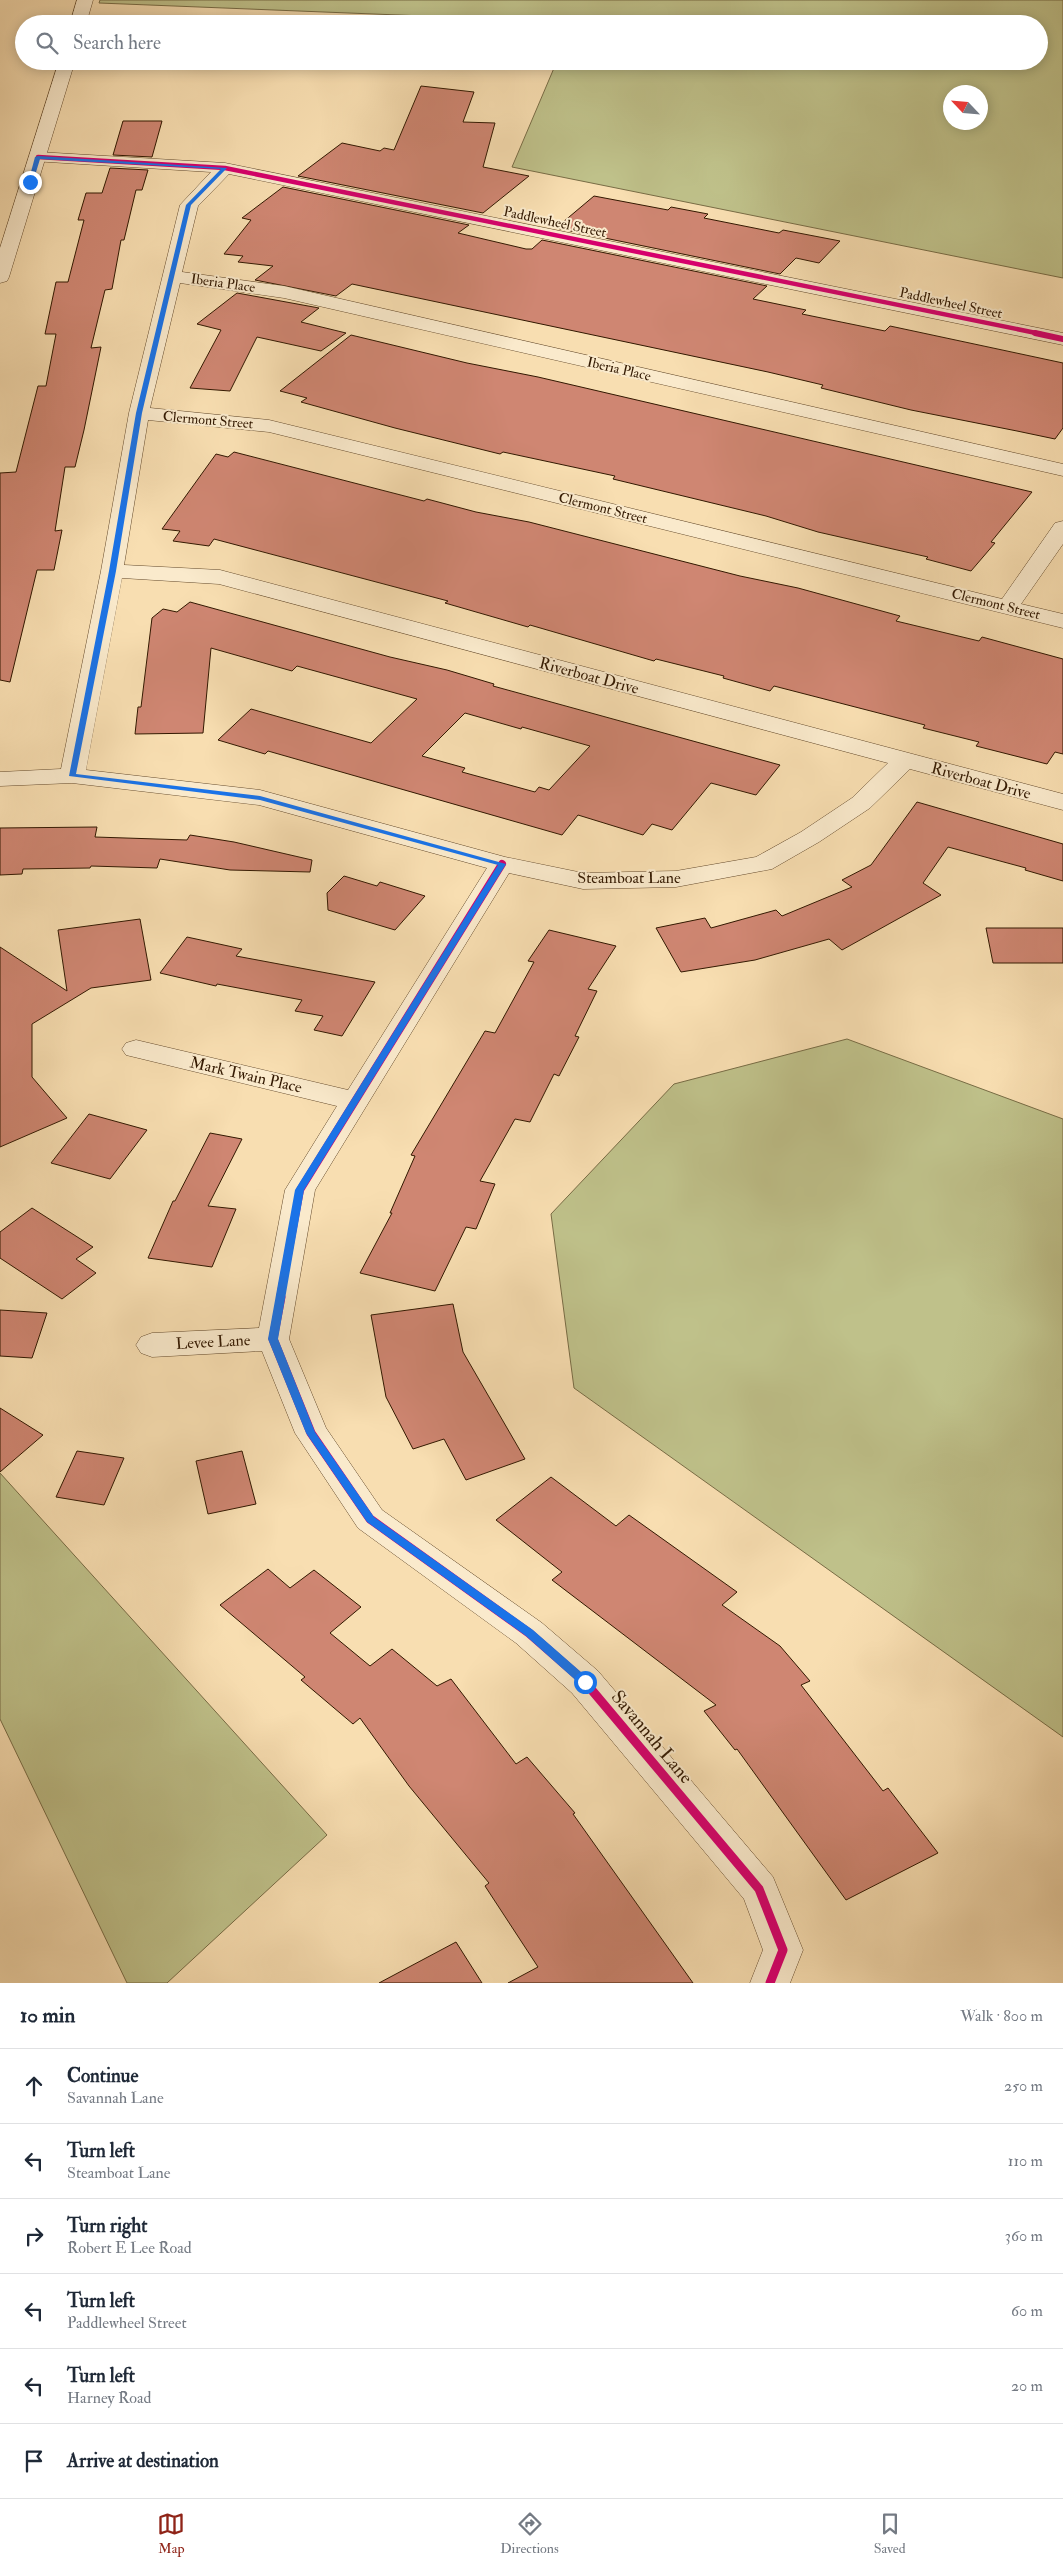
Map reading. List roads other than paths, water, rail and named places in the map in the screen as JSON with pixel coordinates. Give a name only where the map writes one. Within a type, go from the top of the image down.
[{"type":"street","points":[[80,15],[84,0]]},
{"type":"street","points":[[0,277],[64,70]]},
{"type":"street","name":"Paddlewheel Street","points":[[38,157],[225,168],[1063,339]]},
{"type":"street","points":[[72,776],[112,571],[139,413],[189,205],[225,168]]},
{"type":"street","name":"Iberia Place","points":[[173,276],[284,292],[1063,470]]},
{"type":"street","name":"Clermont Street","points":[[139,413],[270,426],[1063,621]]},
{"type":"street","points":[[1008,607],[1063,528]]},
{"type":"street","name":"Riverboat Drive","points":[[112,571],[220,577],[1063,802]]},
{"type":"street","name":"Steamboat Lane","points":[[0,780],[72,776],[260,798],[502,864],[583,881],[676,879],[763,864],[861,803],[904,760]]},
{"type":"street","points":[[273,1339],[300,1190],[502,864]]},
{"type":"street","name":"Mark Twain Place","points":[[136,1049],[355,1101]]},
{"type":"street","name":"Levee Lane","points":[[152,1344],[273,1339]]},
{"type":"street","name":"Savannah Lane","points":[[273,1339],[311,1433],[370,1519],[529,1633],[585,1682],[760,1889],[783,1950],[770,1983]]}]
